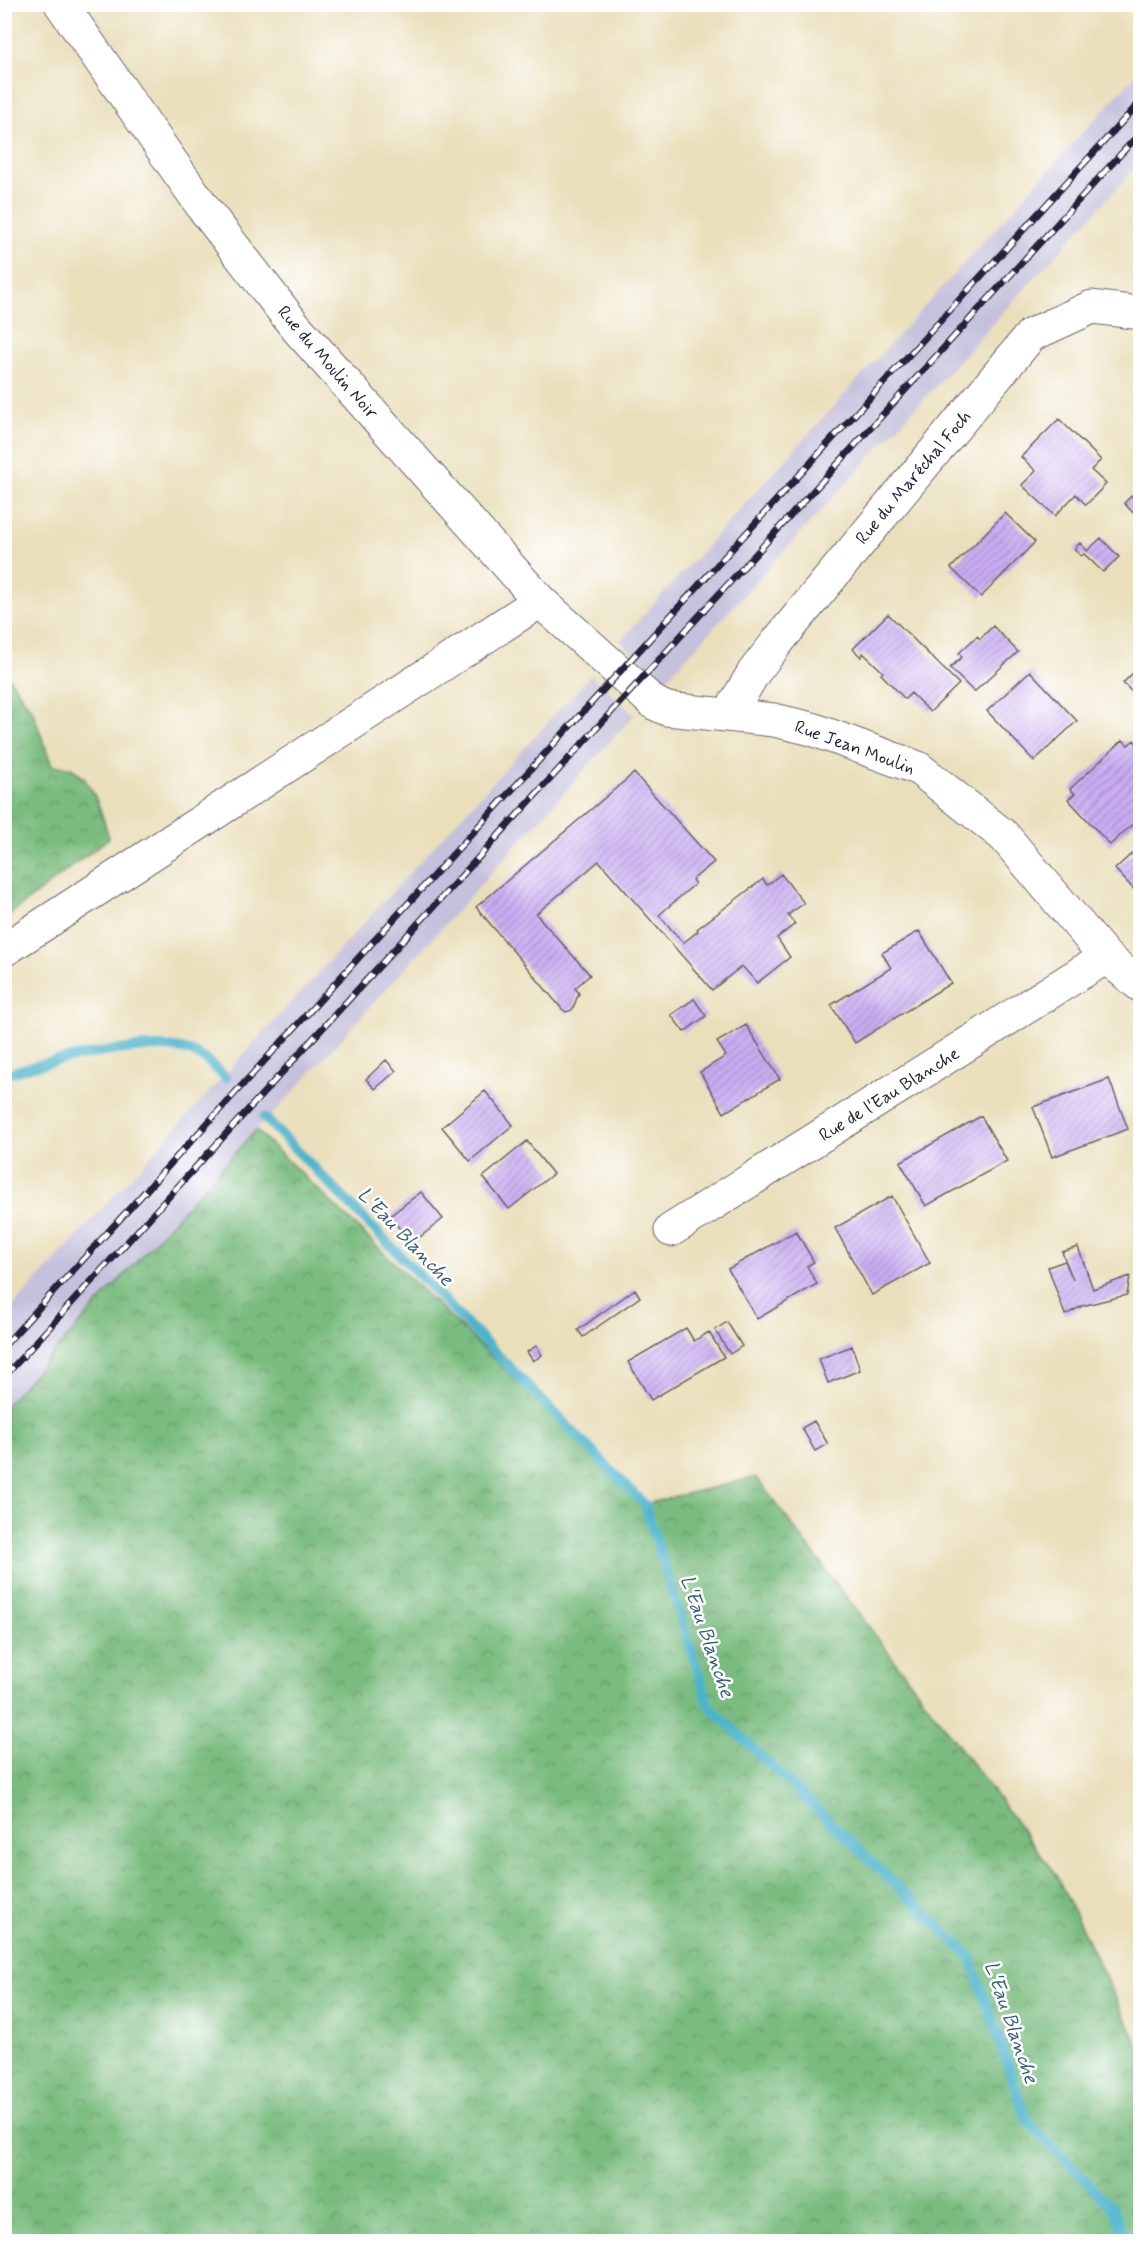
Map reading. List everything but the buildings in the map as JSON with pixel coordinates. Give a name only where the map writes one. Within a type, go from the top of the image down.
[{"type":"street","name":"Rue du Moulin Noir","points":[[61,4],[205,210],[294,326],[540,601],[635,686]]},
{"type":"street","name":"Rue du Maréchal Foch","points":[[729,714],[754,672],[779,640],[1031,335],[1092,307],[1140,313]]},
{"type":"street","points":[[4,950],[540,601]]},
{"type":"street","name":"Rue Jean Moulin","points":[[635,686],[654,703],[667,709],[774,720],[812,729],[918,768],[1004,836],[1106,957],[1140,985]]},
{"type":"street","name":"Rue de l'Eau Blanche","points":[[671,1230],[1106,957]]},
{"type":"shaded area","points":[[1140,70],[1140,163],[665,681],[620,641]]},
{"type":"shaded area","points":[[591,675],[634,715],[279,1108],[256,1130],[5,1406],[4,1316]]},
{"type":"green space","points":[[5,672],[33,712],[52,766],[71,768],[86,781],[100,809],[109,838],[5,918]]},
{"type":"green space","points":[[256,1130],[645,1504],[756,1477],[1056,1875],[1140,2049],[1140,2241],[5,2241],[5,1406]]},
{"type":"waterway","name":"L'Eau Blanche","points":[[4,1075],[70,1058],[150,1047],[172,1048],[194,1053],[226,1078]]},
{"type":"waterway","name":"L'Eau Blanche","points":[[264,1117],[645,1505],[709,1706],[970,1956],[1027,2121],[1113,2208],[1128,2242]]},
{"type":"railway","points":[[4,1346],[1140,102]]},
{"type":"railway","points":[[4,1377],[1140,133]]}]
